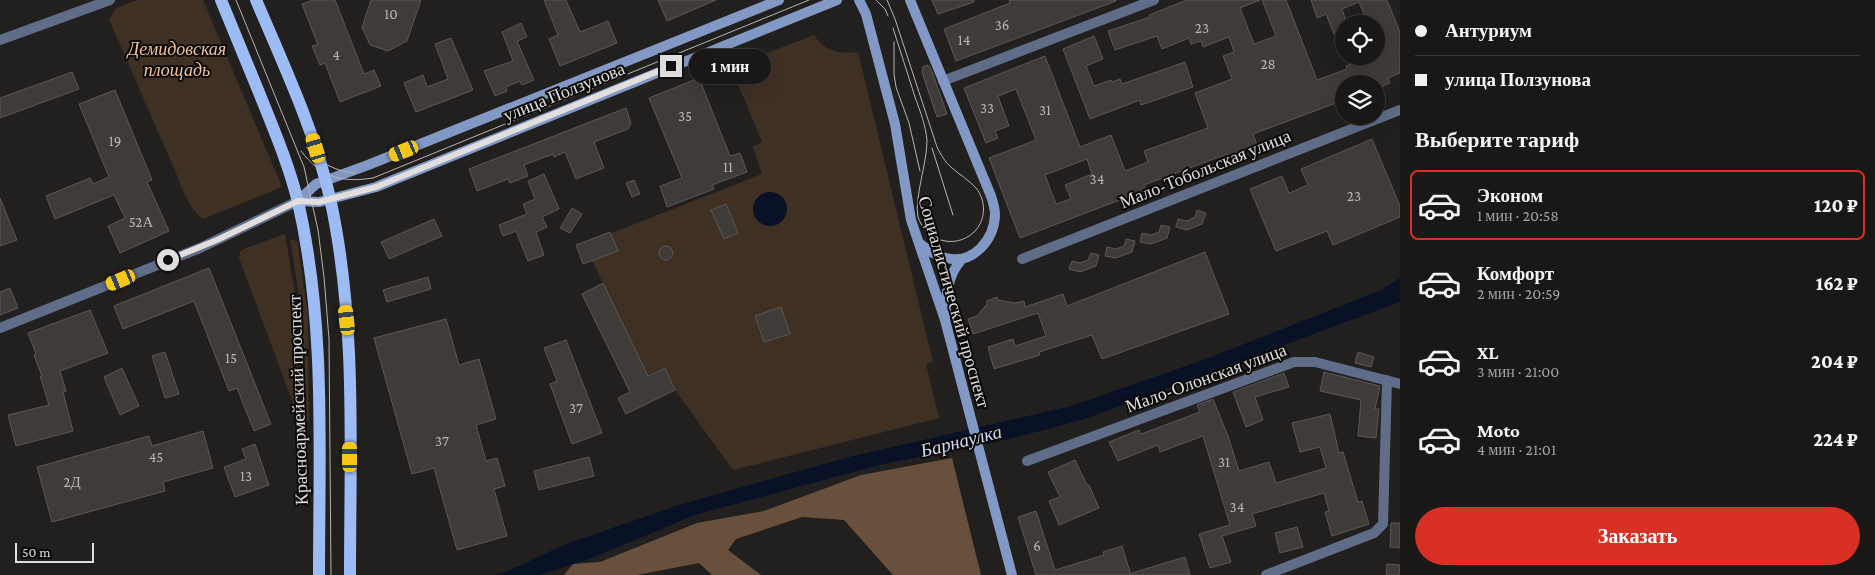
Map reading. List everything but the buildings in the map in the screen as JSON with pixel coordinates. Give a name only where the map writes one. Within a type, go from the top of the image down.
[{"type":"main road","name":"Красноармейский проспект","points":[[221,0],[281,145],[298,201],[307,250],[316,323],[319,398],[319,575]]},
{"type":"main road","points":[[256,0],[312,136],[330,200],[342,274],[347,320],[350,398],[350,575]]},
{"type":"street","points":[[0,40],[110,0]]},
{"type":"street","name":"улица Ползунова","points":[[298,201],[310,189],[325,180],[368,165],[779,0]]},
{"type":"street","name":"улица Ползунова","points":[[298,201],[330,200],[376,187],[837,0]]},
{"type":"street","points":[[910,0],[991,196],[995,215],[992,232],[984,246],[972,256],[962,259],[948,259],[933,254],[919,242]]},
{"type":"street","points":[[943,81],[1154,0]]},
{"type":"street","name":"Социалистический проспект","points":[[861,3],[895,124],[911,220],[945,320],[1012,575]]},
{"type":"street","name":"Мало-Тобольская улица","points":[[1022,259],[1400,110]]},
{"type":"street","points":[[0,328],[200,248],[298,201]]},
{"type":"street","points":[[945,320],[949,281],[962,259]]},
{"type":"street","name":"Мало-Олонская улица","points":[[1028,461],[1294,362],[1315,362],[1400,384]]},
{"type":"street","points":[[1266,575],[1374,534],[1383,524],[1387,380]]},
{"type":"green space","name":"Демидовская площадь","points":[[137,0],[203,0],[282,187],[203,219],[197,214],[184,194],[109,19],[116,8]]},
{"type":"green space","points":[[814,35],[827,48],[845,53],[858,52],[933,362],[926,364],[939,418],[733,470],[675,390],[665,367],[648,375],[584,244],[762,174],[753,147],[762,142],[731,67]]},
{"type":"green space","points":[[285,234],[297,306],[300,422],[239,258],[240,252],[244,249]]},
{"type":"green space","points":[[290,239],[297,241],[308,315],[309,419],[306,424],[302,424],[301,308]]},
{"type":"shaded area","points":[[952,458],[981,575],[893,575],[844,520],[802,517],[736,539],[728,550],[761,575],[712,575],[699,563],[637,575],[564,575],[573,564],[600,562],[697,523],[764,511],[861,475]]},
{"type":"water","points":[[770,192],[782,197],[787,209],[782,221],[770,226],[758,221],[753,209],[758,197]]},
{"type":"water","name":"Барнаулка","points":[[1400,278],[1400,302],[1085,419],[1009,439],[879,465],[695,515],[592,558],[540,575],[494,575],[506,572],[566,544],[679,505],[849,457],[1071,406],[1206,359],[1381,290]]},
{"type":"tram line","points":[[236,0],[304,167],[318,230],[329,339],[331,575]]},
{"type":"tram line","points":[[301,151],[316,167],[332,176],[351,180],[373,178],[809,0]]},
{"type":"tram line","points":[[876,0],[885,9],[888,16]]},
{"type":"tram line","points":[[887,0],[937,147],[947,163],[973,185],[982,198],[984,209],[982,220],[976,230],[962,240],[940,240],[932,236],[922,226],[918,217],[917,209],[927,141],[922,119],[893,28]]},
{"type":"tram line","points":[[894,42],[896,87],[909,123],[920,171]]},
{"type":"tram line","points":[[306,147],[328,165],[341,171],[355,173]]},
{"type":"tram line","points":[[932,148],[953,215]]},
{"type":"route","points":[[168,260],[200,248],[298,201],[319,202],[376,187],[671,66]]}]
